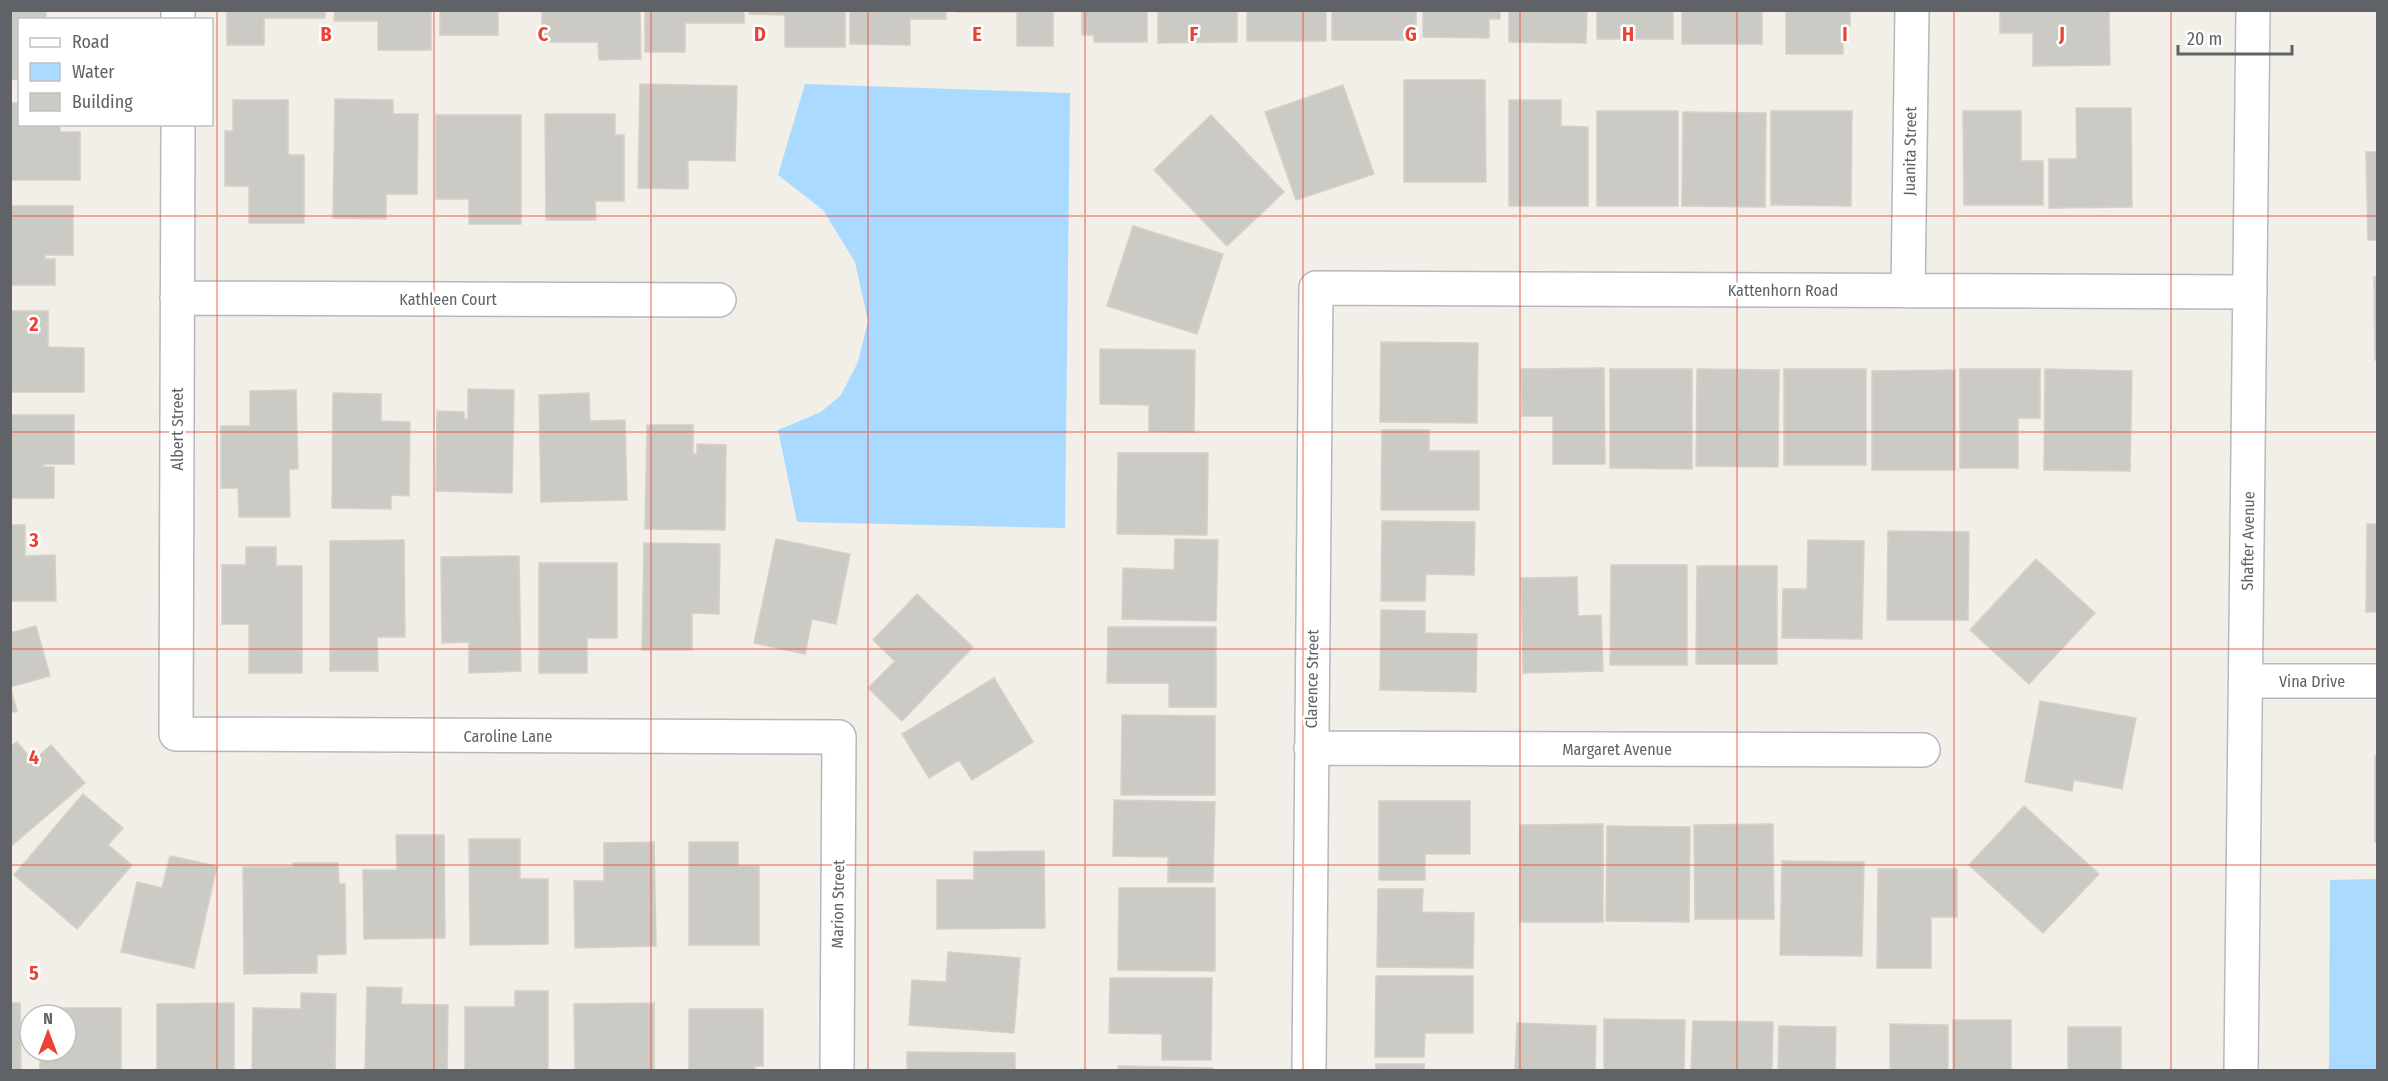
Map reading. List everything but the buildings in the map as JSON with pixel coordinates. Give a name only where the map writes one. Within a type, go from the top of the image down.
[{"type":"street","name":"Juanita Street","points":[[1908,291],[1912,10]]},
{"type":"street","name":"Shafter Avenue","points":[[2241,1071],[2253,10]]},
{"type":"street","name":"Albert Street","points":[[176,734],[178,126]]},
{"type":"street","name":"Kattenhorn Road","points":[[1316,288],[2250,292]]},
{"type":"street","name":"Clarence Street","points":[[1309,1071],[1316,288]]},
{"type":"street","name":"Kathleen Court","points":[[177,298],[719,300]]},
{"type":"street","name":"Vina Drive","points":[[2246,681],[2378,681]]},
{"type":"street","name":"Caroline Lane","points":[[176,734],[840,737]]},
{"type":"street","name":"Marion Street","points":[[837,1071],[840,737]]},
{"type":"street","name":"Margaret Avenue","points":[[1311,748],[1923,750]]},
{"type":"water","points":[[805,84],[1070,93],[1065,528],[797,522],[778,430],[821,412],[841,395],[858,362],[868,321],[855,262],[823,210],[778,175]]},
{"type":"water","points":[[2377,879],[2377,1070],[2329,1070],[2330,880]]}]
